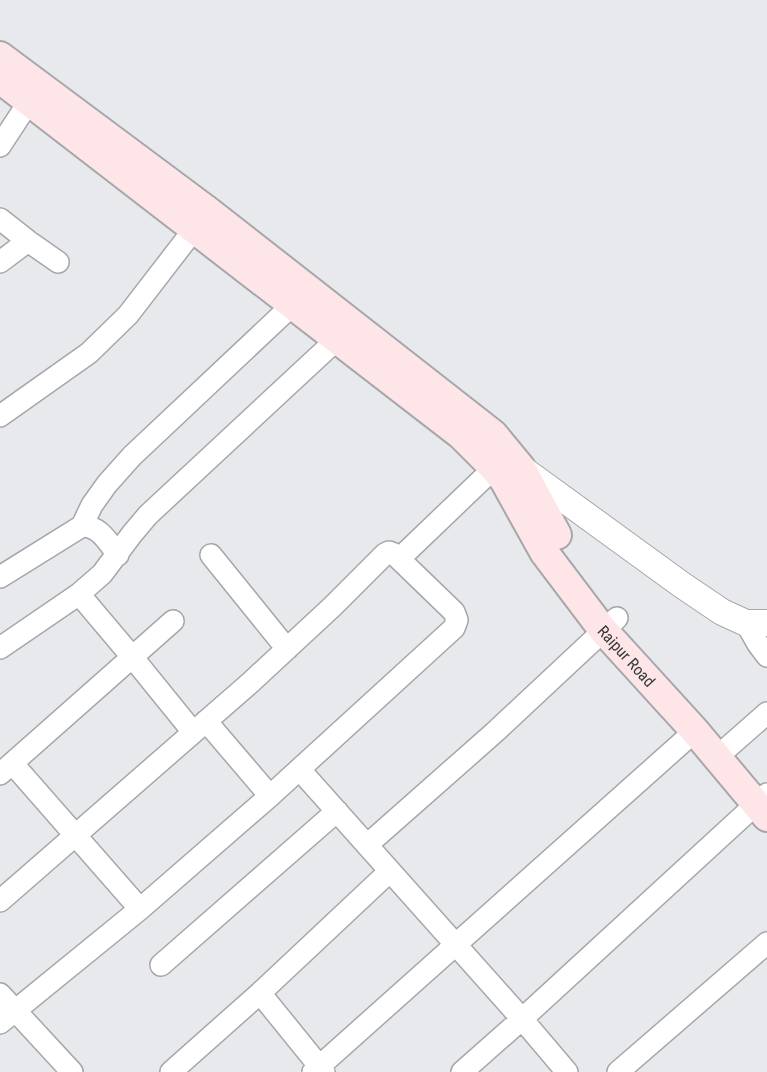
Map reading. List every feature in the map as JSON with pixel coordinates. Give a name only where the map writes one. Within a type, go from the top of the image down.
[{"type":"main road","points":[[0,56],[34,93]]},
{"type":"main road","points":[[0,79],[34,93]]},
{"type":"main road","name":"Raipur Road","points":[[34,93],[345,332],[461,435],[507,468],[544,552],[724,751],[764,801]]},
{"type":"main road","name":"Raipur Road","points":[[610,624],[695,731],[724,751]]},
{"type":"street","points":[[0,146],[34,93]]},
{"type":"street","points":[[0,219],[58,262]]},
{"type":"street","points":[[0,416],[89,353],[128,315],[202,221]]},
{"type":"street","points":[[0,262],[28,241]]},
{"type":"street","points":[[82,526],[92,505],[132,456],[300,298]]},
{"type":"street","points":[[0,648],[79,594],[102,574],[148,515],[345,332]]},
{"type":"street","points":[[399,559],[507,468],[722,612],[756,623],[758,644],[767,656]]},
{"type":"street","points":[[0,577],[82,526],[91,526],[100,532],[117,555]]},
{"type":"street","points":[[0,901],[287,649],[385,554],[389,552],[394,554],[454,612],[458,620],[454,627],[300,770],[140,909],[8,1017]]},
{"type":"street","points":[[211,555],[287,649]]},
{"type":"street","points":[[79,594],[133,658],[270,796]]},
{"type":"street","points":[[140,909],[75,834],[6,769],[173,621]]},
{"type":"street","points":[[367,845],[495,732],[610,624]]},
{"type":"street","points":[[724,751],[767,713]]},
{"type":"street","points":[[260,993],[319,1070],[456,944],[695,731]]},
{"type":"street","points":[[300,770],[567,1072]]},
{"type":"street","points":[[462,1072],[764,801]]},
{"type":"street","points":[[161,965],[337,811]]},
{"type":"street","points":[[171,1072],[260,993],[390,871]]},
{"type":"street","points":[[618,1072],[767,943]]},
{"type":"street","points":[[0,994],[8,1017],[72,1072]]}]
